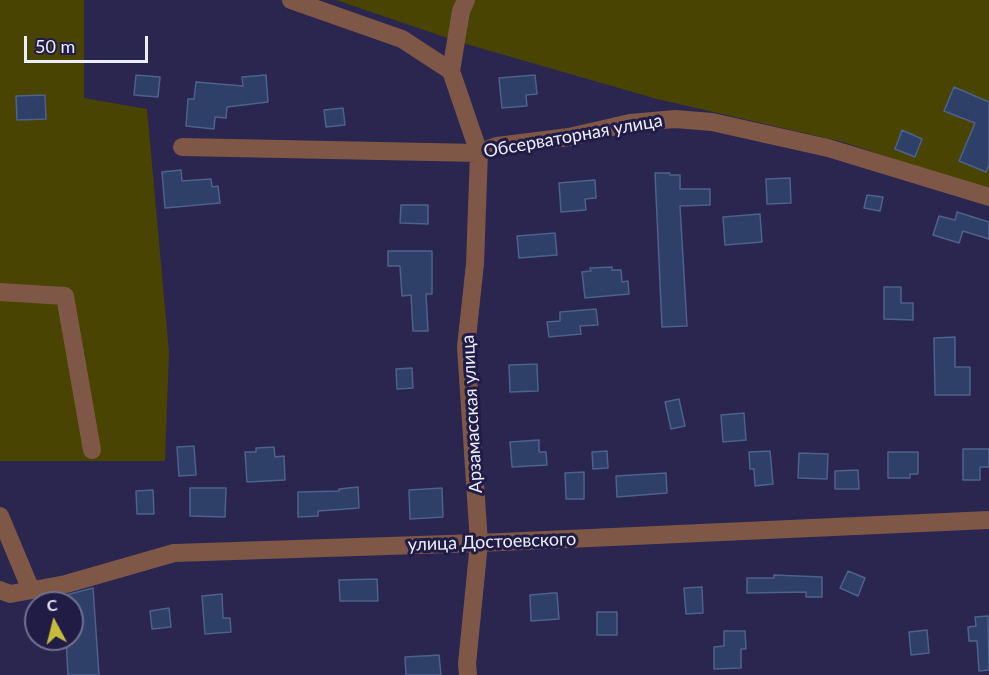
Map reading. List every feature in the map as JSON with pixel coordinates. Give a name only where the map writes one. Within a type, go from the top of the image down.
[{"type":"street","points":[[291,0],[321,5],[402,39],[451,70]]},
{"type":"street","points":[[466,0],[461,11],[451,70],[479,153]]},
{"type":"street","name":"Обсерваторная улица","points":[[182,147],[479,153],[497,146],[569,137],[630,123],[684,120],[712,122],[828,148],[989,197]]},
{"type":"street","name":"Арзамасская улица","points":[[468,675],[467,664],[479,543],[466,347],[475,264],[479,153]]},
{"type":"street","points":[[0,292],[64,296],[92,450]]},
{"type":"street","points":[[0,516],[31,590]]},
{"type":"street","name":"улица Достоевского","points":[[0,590],[10,594],[66,584],[174,554],[989,520]]},
{"type":"shaded area","points":[[0,0],[84,0],[84,98],[147,109],[169,352],[165,461],[0,461]]},
{"type":"shaded area","points":[[336,0],[989,0],[989,191],[843,142],[657,99],[459,42]]},
{"type":"building","points":[[136,75],[160,77],[158,97],[134,95]]},
{"type":"building","points":[[266,75],[268,102],[227,107],[226,118],[215,117],[214,129],[186,126],[188,99],[194,99],[196,82],[243,86],[242,77]]},
{"type":"building","points":[[535,75],[537,94],[526,95],[527,106],[502,108],[499,78]]},
{"type":"building","points":[[954,87],[989,102],[989,165],[986,172],[959,161],[975,123],[944,111]]},
{"type":"building","points":[[45,95],[46,119],[17,120],[16,96]]},
{"type":"building","points":[[343,108],[345,125],[326,127],[324,110]]},
{"type":"building","points":[[902,130],[922,139],[915,157],[895,149]]},
{"type":"building","points":[[181,170],[182,181],[211,179],[212,187],[218,186],[220,203],[165,208],[162,172]]},
{"type":"building","points":[[655,173],[680,175],[680,189],[710,189],[710,205],[680,206],[687,326],[662,327]]},
{"type":"building","points":[[790,178],[791,203],[767,204],[766,179]]},
{"type":"building","points":[[595,180],[596,198],[585,199],[586,210],[561,212],[559,183]]},
{"type":"building","points":[[867,195],[883,197],[880,211],[864,208]]},
{"type":"building","points":[[401,205],[428,205],[428,224],[400,223]]},
{"type":"building","points":[[957,212],[989,222],[989,239],[963,231],[959,243],[933,235],[939,216],[955,220]]},
{"type":"building","points":[[760,214],[762,242],[725,245],[723,217]]},
{"type":"building","points":[[555,233],[557,255],[519,258],[517,236]]},
{"type":"building","points":[[388,251],[432,251],[432,294],[426,294],[428,331],[413,331],[411,295],[402,296],[400,266],[388,266]]},
{"type":"building","points":[[612,267],[612,270],[621,270],[622,282],[628,281],[629,294],[585,298],[582,272],[591,271],[590,268]]},
{"type":"building","points":[[884,287],[901,287],[901,303],[913,303],[913,320],[884,319]]},
{"type":"building","points":[[596,309],[598,325],[580,326],[581,334],[549,337],[547,322],[560,321],[560,312]]},
{"type":"building","points":[[955,337],[955,367],[970,367],[970,395],[935,395],[934,338]]},
{"type":"building","points":[[537,364],[538,391],[510,392],[509,365]]},
{"type":"building","points":[[412,368],[413,388],[397,389],[396,369]]},
{"type":"building","points":[[679,399],[685,426],[671,429],[665,402]]},
{"type":"building","points":[[744,413],[746,440],[723,442],[721,415]]},
{"type":"building","points":[[539,440],[539,452],[546,452],[547,465],[512,467],[510,442]]},
{"type":"building","points":[[194,446],[196,475],[179,476],[177,447]]},
{"type":"building","points":[[274,447],[275,457],[284,456],[285,480],[247,482],[245,452],[256,452],[256,448]]},
{"type":"building","points":[[963,449],[989,449],[989,467],[980,467],[980,480],[963,480]]},
{"type":"building","points":[[607,451],[608,468],[593,469],[592,452]]},
{"type":"building","points":[[770,451],[773,484],[755,486],[754,469],[750,469],[749,452]]},
{"type":"building","points":[[888,452],[918,452],[918,474],[910,474],[910,478],[888,478]]},
{"type":"building","points":[[799,453],[828,454],[827,479],[798,478]]},
{"type":"building","points":[[858,470],[859,489],[835,489],[835,471]]},
{"type":"building","points":[[584,472],[584,499],[566,499],[565,473]]},
{"type":"building","points":[[666,473],[667,493],[617,497],[616,476]]},
{"type":"building","points":[[358,487],[359,508],[318,511],[318,516],[298,517],[298,492],[339,491],[339,489]]},
{"type":"building","points":[[190,488],[226,488],[225,517],[190,516]]},
{"type":"building","points":[[442,488],[443,517],[410,519],[409,490]]},
{"type":"building","points":[[153,490],[154,514],[137,514],[136,491]]},
{"type":"building","points":[[848,571],[865,578],[858,596],[840,588]]},
{"type":"building","points":[[774,575],[822,577],[822,597],[806,597],[806,592],[747,593],[747,578],[774,578]]},
{"type":"building","points":[[377,579],[378,601],[340,601],[339,580]]},
{"type":"building","points":[[702,587],[703,613],[686,614],[684,588]]},
{"type":"building","points":[[93,588],[99,675],[68,675],[67,651],[84,651],[84,591],[81,591]]},
{"type":"building","points":[[557,593],[559,619],[531,621],[530,595]]},
{"type":"building","points":[[222,594],[223,618],[230,618],[231,632],[205,634],[202,596]]},
{"type":"building","points":[[169,608],[171,627],[152,629],[150,611]]},
{"type":"building","points":[[597,612],[617,612],[617,635],[597,635]]},
{"type":"building","points":[[988,616],[989,670],[979,671],[977,641],[969,641],[968,627],[976,626],[975,617]]},
{"type":"building","points":[[927,630],[929,653],[911,655],[909,632]]},
{"type":"building","points":[[724,631],[745,631],[746,649],[741,649],[741,668],[714,669],[714,647],[724,646]]},
{"type":"building","points":[[439,655],[441,675],[406,675],[405,657]]}]
